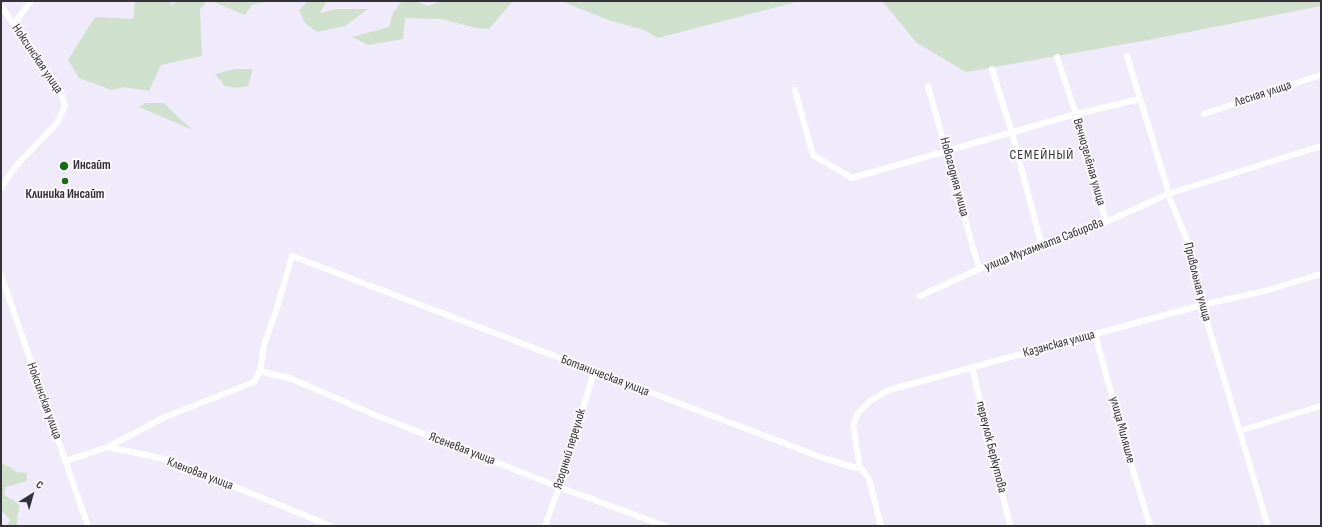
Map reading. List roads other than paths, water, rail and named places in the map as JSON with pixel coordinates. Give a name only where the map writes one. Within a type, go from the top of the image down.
[{"type":"street","points":[[15,25],[18,18],[31,1]]},
{"type":"street","name":"Ноксинская улица","points":[[1,6],[60,89],[65,106],[56,123],[15,167],[1,188]]},
{"type":"street","name":"Привольная улица","points":[[1127,56],[1168,194],[1186,240],[1202,305],[1268,526]]},
{"type":"street","name":"Вечнозелёная улица","points":[[1057,57],[1076,114],[1106,222]]},
{"type":"street","points":[[992,69],[1012,133],[1042,247]]},
{"type":"street","name":"Лесная улица","points":[[1204,114],[1321,75]]},
{"type":"street","name":"Новогодняя улица","points":[[928,86],[979,270]]},
{"type":"street","points":[[796,90],[813,155],[852,178],[1076,114],[1140,99]]},
{"type":"street","points":[[1168,194],[1321,146]]},
{"type":"street","name":"улица Мухаммата Сабирова","points":[[920,296],[979,270],[1106,222],[1168,194]]},
{"type":"street","name":"Ботаническая улица","points":[[260,371],[264,346],[292,256],[822,458],[857,468],[860,467]]},
{"type":"street","name":"Казанская улица","points":[[860,467],[853,425],[858,413],[870,401],[889,390],[1202,305],[1265,291],[1321,274]]},
{"type":"street","name":"Ноксинская улица","points":[[1,275],[88,526]]},
{"type":"street","name":"улица Миляшле","points":[[1095,334],[1124,440],[1150,526]]},
{"type":"street","name":"переулок Беркутова","points":[[972,367],[1010,526]]},
{"type":"street","points":[[66,461],[108,447],[165,417],[254,382],[260,371]]},
{"type":"street","name":"Ясеневая улица","points":[[260,371],[292,379],[375,415],[559,487],[665,526]]},
{"type":"street","name":"Ягодный переулок","points":[[545,526],[559,487],[594,372]]},
{"type":"street","points":[[1239,431],[1321,406]]},
{"type":"street","name":"Кленовая улица","points":[[108,447],[169,460],[331,526]]},
{"type":"street","points":[[860,467],[869,479],[881,526]]},
{"type":"place","name":"Инсайт","points":[[64,166]]},
{"type":"place","name":"Клиника Инсайт","points":[[65,181]]},
{"type":"district","name":"СЕМЕЙНЫЙ","points":[[1042,155]]}]
